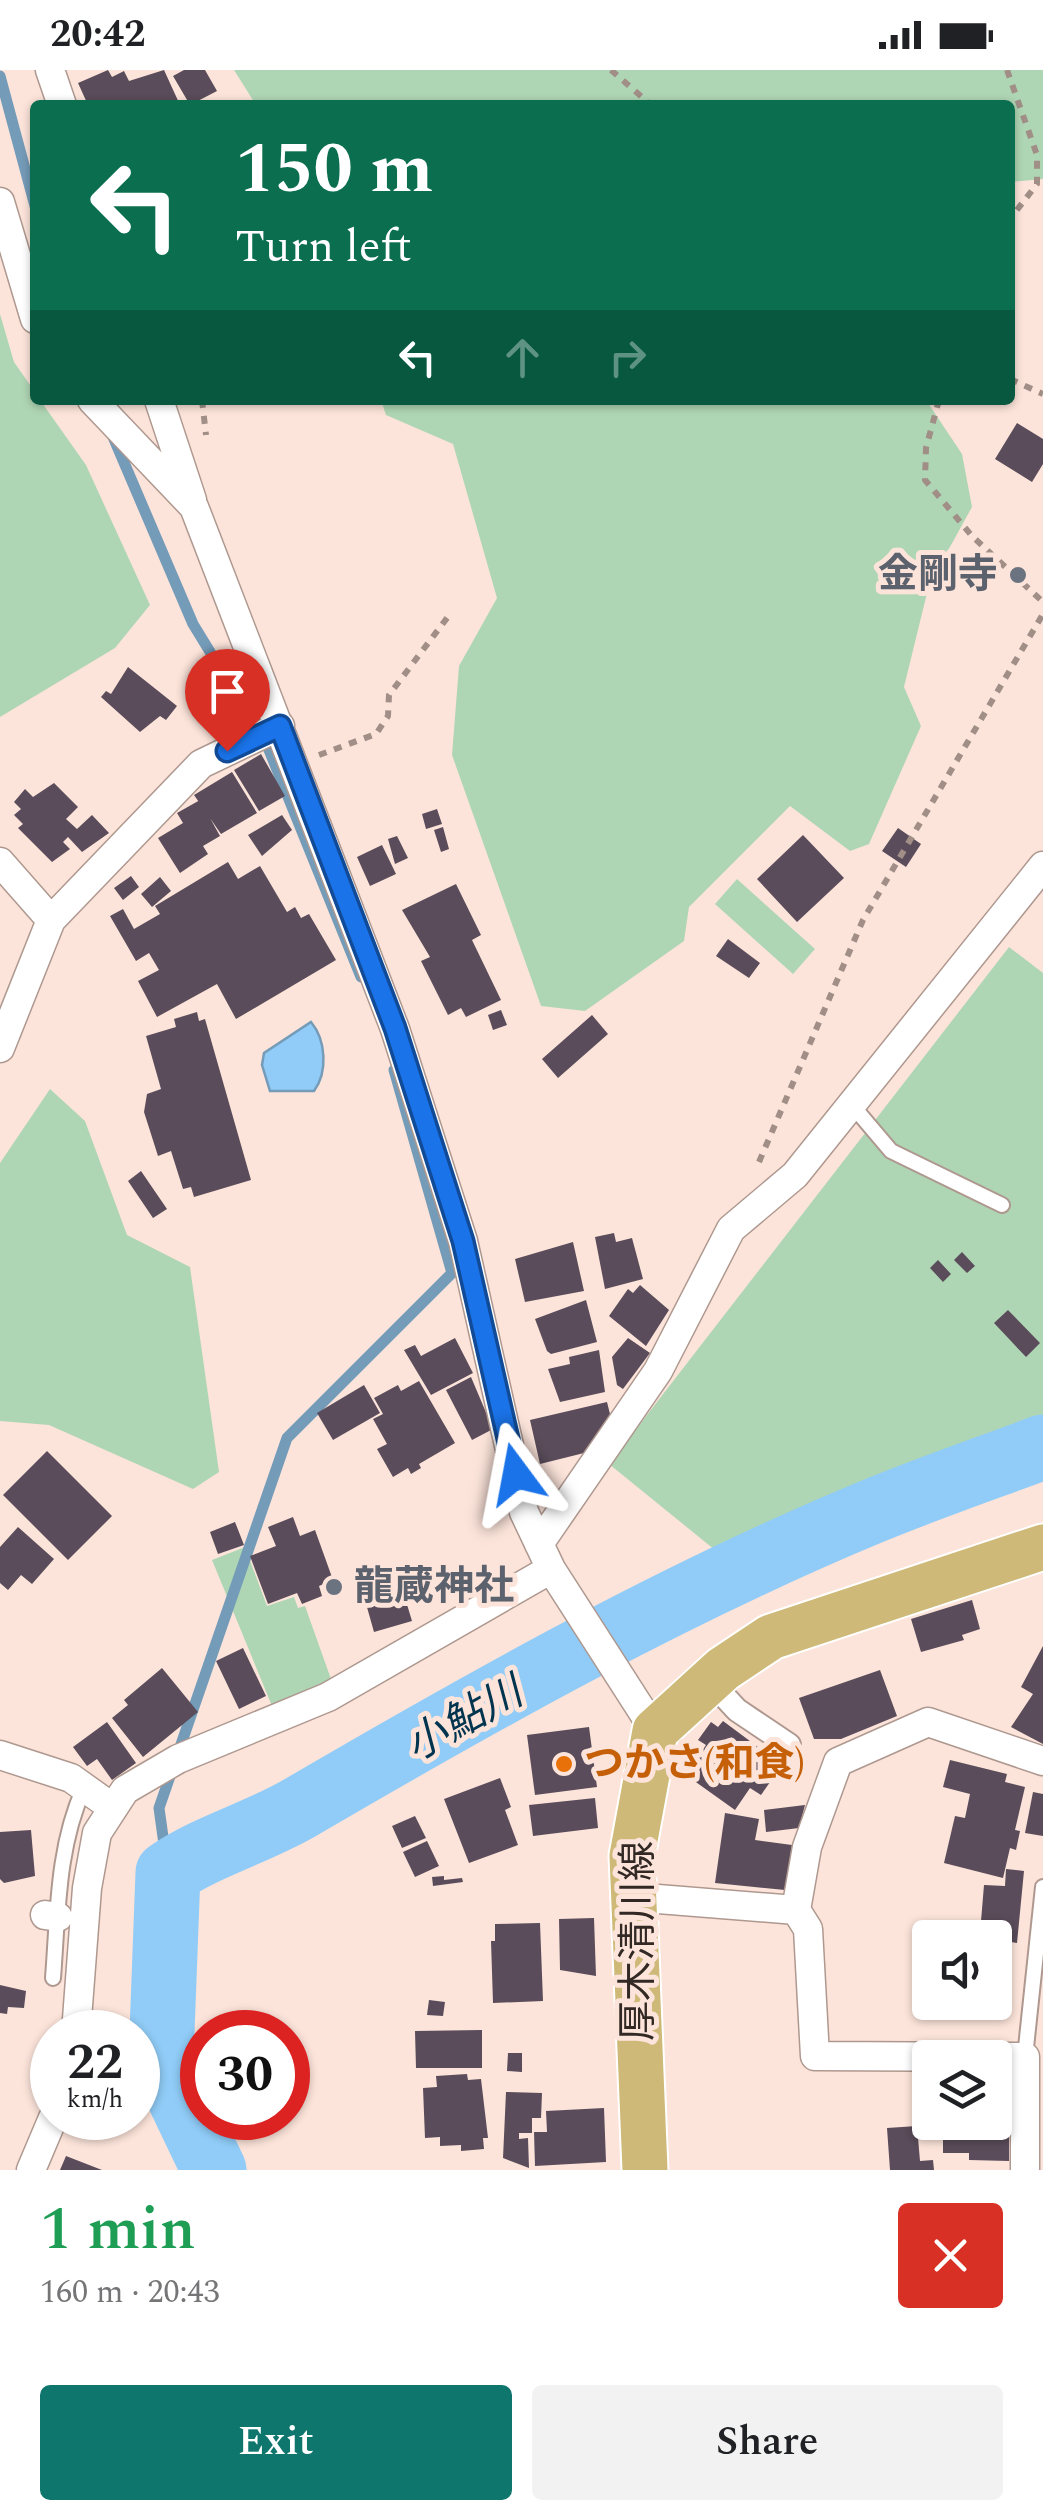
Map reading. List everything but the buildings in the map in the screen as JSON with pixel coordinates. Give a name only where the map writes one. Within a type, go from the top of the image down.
[{"type":"main road","points":[[644,1713],[710,1681],[771,1636],[1043,1547]]},
{"type":"main road","name":"厚木清川線","points":[[644,1713],[632,1856],[645,2170]]},
{"type":"street","points":[[50,70],[60,100]]},
{"type":"street","points":[[0,202],[30,301]]},
{"type":"street","points":[[97,405],[194,506]]},
{"type":"street","points":[[161,405],[194,506],[395,1028],[458,1223],[524,1512],[552,1568],[644,1713]]},
{"type":"street","points":[[0,1048],[50,920],[201,764],[280,726]]},
{"type":"street","points":[[0,862],[50,920]]},
{"type":"street","points":[[78,2010],[87,1888],[97,1833],[125,1790],[178,1759],[328,1697],[552,1568],[731,1229],[795,1176],[1043,866]]},
{"type":"street","points":[[710,1681],[737,1710],[789,1745]]},
{"type":"street","points":[[1025,2170],[1026,2044],[815,2056],[808,1929],[796,1910],[806,1847],[838,1762],[928,1722],[1043,1760]]},
{"type":"street","points":[[0,1755],[71,1778],[112,1808]]},
{"type":"street","points":[[634,1897],[796,1910]]},
{"type":"street","points":[[31,2170],[44,2140]]},
{"type":"lane","points":[[852,1105],[890,1151],[1002,1205]]},
{"type":"lane","points":[[53,1978],[52,1916],[69,1820],[84,1788]]},
{"type":"lane","points":[[1026,2044],[1043,1887]]},
{"type":"lane","points":[[1026,2044],[1043,2031]]},
{"type":"path","points":[[610,70],[645,100]]},
{"type":"path","points":[[1007,70],[1037,155],[1037,184],[1015,213]]},
{"type":"path","points":[[1015,381],[1043,394]]},
{"type":"path","points":[[938,405],[926,448],[925,480],[972,536],[1043,602]]},
{"type":"path","points":[[339,747],[376,734],[388,716],[388,695],[450,614]]},
{"type":"path","points":[[744,1219],[743,1198],[864,920],[1043,614]]},
{"type":"green space","points":[[234,70],[1043,70],[1043,179],[1015,182],[1015,100],[253,100]]},
{"type":"green space","points":[[0,314],[14,362],[30,385],[30,405],[44,405],[86,465],[150,605],[115,648],[0,717]]},
{"type":"green space","points":[[383,405],[929,405],[962,454],[972,507],[929,585],[904,687],[921,726],[869,844],[850,851],[790,806],[689,907],[684,941],[585,1011],[541,1006],[452,755],[459,666],[497,598],[453,444],[386,415]]},
{"type":"green space","points":[[737,879],[815,949],[793,974],[715,904]]},
{"type":"green space","points":[[1009,947],[1043,973],[1043,1444],[731,1563],[609,1464]]},
{"type":"green space","points":[[50,1089],[85,1121],[127,1235],[190,1267],[219,1472],[193,1489],[49,1425],[0,1421],[0,1163]]},
{"type":"green space","points":[[245,1547],[267,1606],[294,1597],[298,1608],[305,1606],[331,1679],[272,1706],[212,1560]]},
{"type":"water","points":[[311,1022],[320,1038],[323,1056],[319,1083],[314,1091],[270,1091],[262,1065],[264,1053]]},
{"type":"waterway","points":[[0,76],[30,187]]},
{"type":"waterway","points":[[111,432],[193,624],[267,745],[361,977]]},
{"type":"waterway","points":[[168,1873],[159,1808],[287,1438],[452,1273],[394,1070]]},
{"type":"waterway","name":"小鮎川","points":[[214,2170],[161,2059],[168,1873],[200,1854],[287,1815],[512,1687],[727,1576],[873,1511],[1043,1447]]},
{"type":"place","name":"金剛寺","points":[[1018,575]]},
{"type":"place","name":"龍蔵神社","points":[[334,1587]]},
{"type":"place","name":"つかさ(和食)","points":[[564,1764]]},
{"type":"route","points":[[227,751],[280,726],[395,1028],[463,1241],[516,1474]]}]
